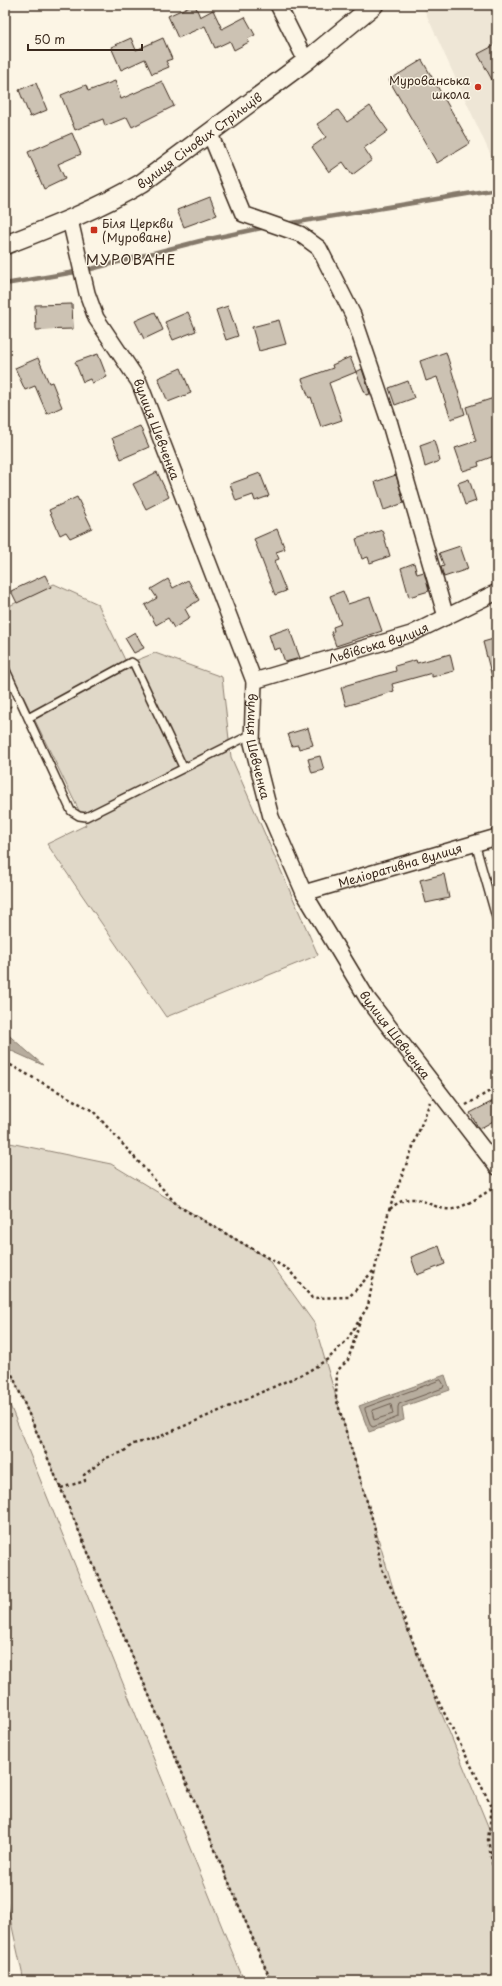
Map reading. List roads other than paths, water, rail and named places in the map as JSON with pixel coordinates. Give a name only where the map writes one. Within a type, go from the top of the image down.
[{"type":"street","points":[[278,5],[306,61]]},
{"type":"street","name":"вулиця Січових Стрільців","points":[[5,245],[70,220],[115,199],[142,183],[210,134],[306,61],[374,5]]},
{"type":"street","points":[[210,134],[243,214],[300,234],[319,248],[353,315],[390,424],[446,617]]},
{"type":"street","name":"вулиця Шевченка","points":[[70,220],[87,293],[96,318],[139,382],[254,681],[252,743],[271,817],[304,893],[367,998],[497,1167]]},
{"type":"street","name":"Львівська вулиця","points":[[254,681],[411,634],[497,592]]},
{"type":"street","name":"Меліоративна вулиця","points":[[304,893],[497,837]]},
{"type":"lane","points":[[28,718],[131,662],[134,664],[183,767]]},
{"type":"lane","points":[[5,668],[71,810],[79,816],[86,817],[183,767],[252,734]]},
{"type":"lane","points":[[475,843],[497,921]]},
{"type":"water","points":[[5,1032],[43,1065],[5,1048]]},
{"type":"water","points":[[445,1375],[450,1390],[402,1407],[404,1420],[369,1432],[359,1406]]},
{"type":"waterway","points":[[286,224],[497,189]]},
{"type":"waterway","points":[[5,284],[87,270],[200,241],[266,227]]},
{"type":"place","name":"Мурованська школа","points":[[478,87]]},
{"type":"place","name":"Біля Церкви (Муроване)","points":[[94,230]]},
{"type":"district","name":"МУРОВАНЕ","points":[[131,259]]}]
